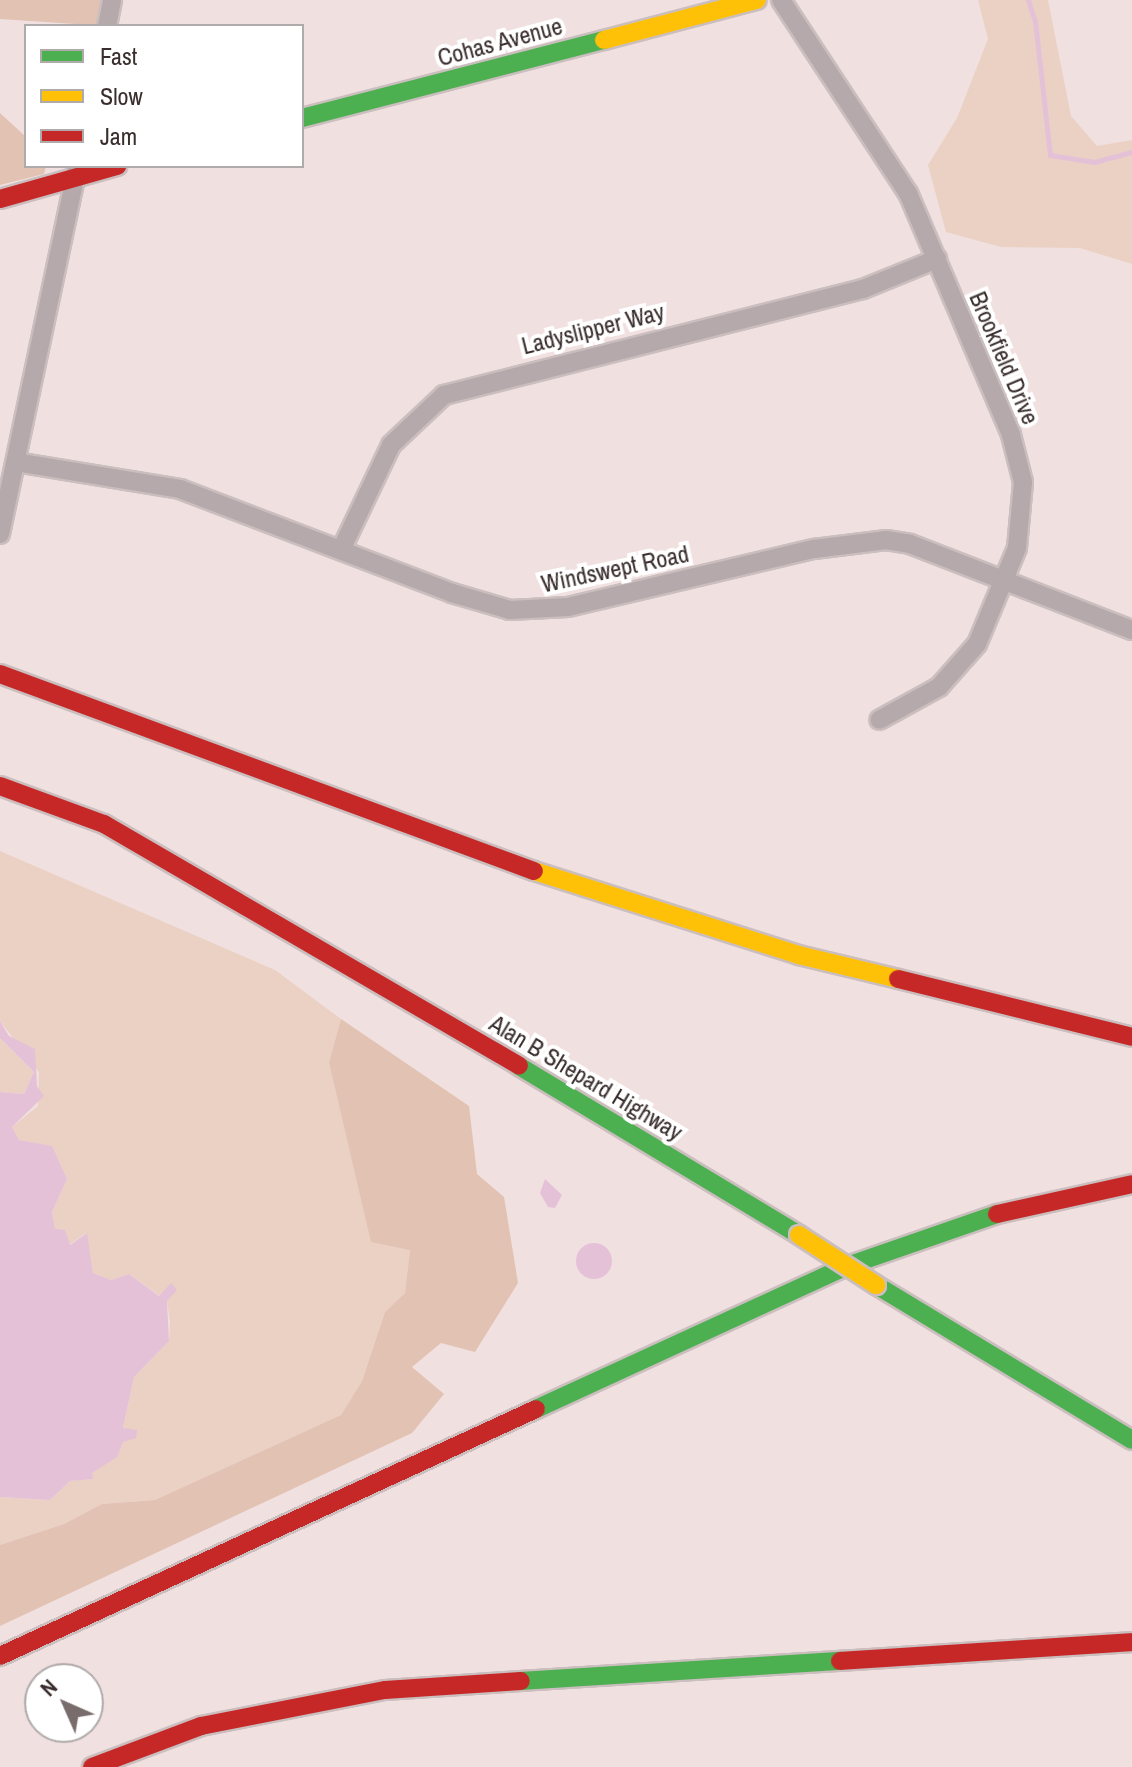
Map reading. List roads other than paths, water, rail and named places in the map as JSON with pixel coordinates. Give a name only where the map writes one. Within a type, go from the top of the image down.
[{"type":"main road","name":"Cohas Avenue","points":[[304,117],[757,0]]},
{"type":"main road","points":[[0,199],[77,171],[101,168]]},
{"type":"main road","points":[[0,674],[599,895],[799,955],[1132,1037]]},
{"type":"main road","name":"Alan B Shepard Highway","points":[[0,786],[104,824],[392,989],[1132,1440]]},
{"type":"main road","points":[[0,1656],[859,1261],[1002,1212],[1132,1184]]},
{"type":"main road","points":[[92,1767],[217,1722],[385,1690],[1132,1642]]},
{"type":"street","points":[[107,24],[112,0]]},
{"type":"street","name":"Brookfield Drive","points":[[781,0],[896,172],[937,259],[1019,458],[1022,525],[1005,579],[982,635],[953,674],[924,698],[879,720]]},
{"type":"street","points":[[0,534],[77,171]]},
{"type":"street","name":"Ladyslipper Way","points":[[341,550],[391,445],[444,395],[863,289],[937,259]]},
{"type":"street","name":"Windswept Road","points":[[16,462],[180,489],[510,610],[568,607],[861,541],[910,544],[1132,630]]},
{"type":"waterway","points":[[1028,0],[1035,21],[1050,155],[1094,162],[1132,152]]}]
